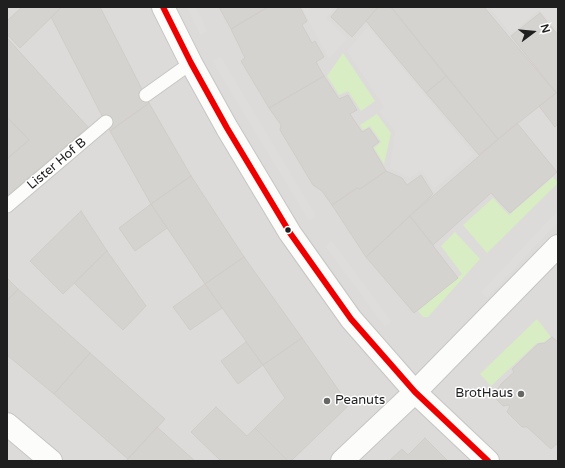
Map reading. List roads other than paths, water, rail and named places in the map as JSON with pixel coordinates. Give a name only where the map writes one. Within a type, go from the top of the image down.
[{"type":"street","points":[[163,7],[191,63],[227,128],[290,233],[351,319],[415,392],[488,461]]},
{"type":"street","points":[[342,461],[415,392],[558,246]]},
{"type":"street","points":[[7,424],[51,461]]},
{"type":"lane","points":[[146,95],[191,63]]},
{"type":"lane","name":"Lister Hof B","points":[[7,206],[106,122]]},
{"type":"place","name":"BrotHaus","points":[[521,394]]},
{"type":"place","name":"Peanuts","points":[[327,401]]}]
